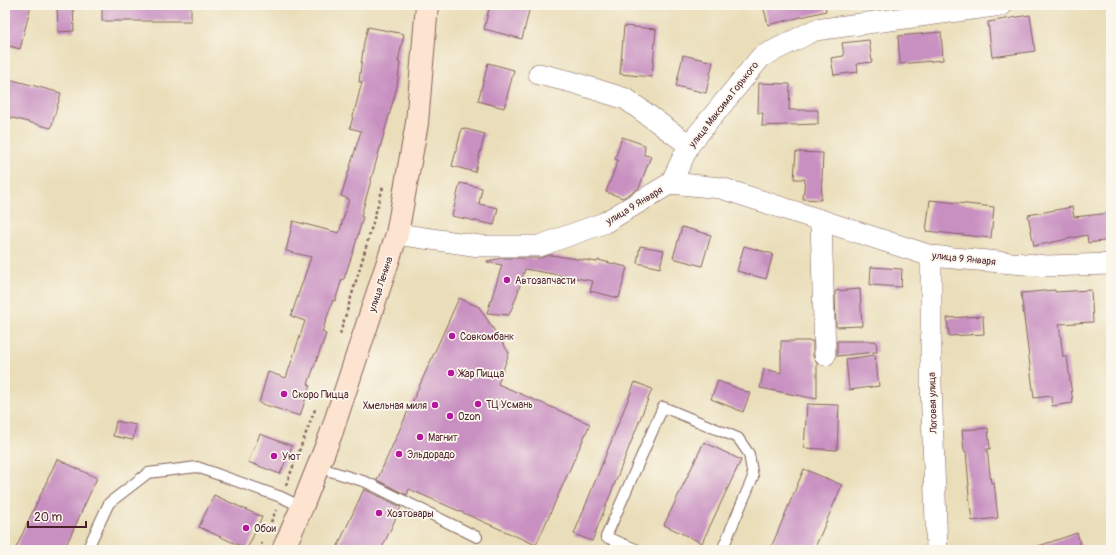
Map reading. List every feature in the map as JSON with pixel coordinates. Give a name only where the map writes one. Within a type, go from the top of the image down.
[{"type":"main road","name":"улица Ленина","points":[[283,550],[331,434],[397,234],[417,123],[427,5]]},
{"type":"street","name":"улица Максима Горького","points":[[671,183],[689,145],[761,57],[815,30],[1002,5]]},
{"type":"street","points":[[539,74],[572,82],[626,99],[689,145]]},
{"type":"street","name":"улица 9 Января","points":[[397,234],[479,246],[539,246],[604,223],[671,183],[721,188],[930,256],[1047,266],[1111,264]]},
{"type":"street","points":[[821,220],[825,355]]},
{"type":"street","name":"Логовая улица","points":[[930,256],[931,384],[937,550]]},
{"type":"lane","points":[[638,550],[606,537],[663,407],[738,438],[749,454],[753,477],[722,550]]},
{"type":"lane","points":[[87,550],[109,503],[148,473],[197,467],[281,497],[302,507]]},
{"type":"lane","points":[[318,467],[366,482],[477,537]]},
{"type":"path","points":[[340,335],[384,184]]},
{"type":"path","points":[[270,524],[316,407]]},
{"type":"path","points":[[259,550],[265,537]]},
{"type":"building","points":[[5,5],[31,5],[20,49],[5,45]]},
{"type":"building","points":[[57,5],[73,5],[74,31],[58,32]]},
{"type":"building","points":[[102,5],[191,5],[191,21],[102,21]]},
{"type":"building","points":[[490,5],[522,5],[530,7],[522,39],[484,29]]},
{"type":"building","points":[[763,5],[825,5],[826,11],[768,25]]},
{"type":"building","points":[[1030,15],[1035,51],[992,57],[988,22]]},
{"type":"building","points":[[624,26],[656,29],[652,77],[620,74]]},
{"type":"building","points":[[368,27],[404,34],[398,62],[400,62],[397,87],[361,216],[363,217],[354,249],[344,279],[342,279],[335,301],[333,300],[322,332],[326,334],[308,384],[310,385],[300,416],[259,403],[268,372],[286,378],[305,321],[291,316],[311,257],[286,251],[293,221],[339,233],[349,199],[341,196],[361,131],[350,128],[362,82],[359,82],[364,42]]},
{"type":"building","points":[[941,32],[943,60],[900,64],[898,36]]},
{"type":"building","points":[[869,40],[872,62],[857,64],[858,72],[834,75],[831,58],[844,56],[842,43]]},
{"type":"building","points":[[683,55],[713,62],[706,93],[676,86]]},
{"type":"building","points":[[488,63],[514,70],[504,108],[478,101]]},
{"type":"building","points":[[5,78],[61,93],[51,128],[5,116]]},
{"type":"building","points":[[759,83],[790,84],[789,110],[818,110],[818,124],[762,126],[763,113],[758,113]]},
{"type":"building","points":[[462,128],[485,134],[475,172],[452,166]]},
{"type":"building","points":[[622,137],[645,145],[644,155],[651,156],[639,188],[623,198],[606,192],[618,160],[615,159]]},
{"type":"building","points":[[796,152],[823,153],[821,200],[803,199],[805,179],[794,179]]},
{"type":"building","points":[[460,183],[482,188],[479,204],[498,208],[494,225],[452,216]]},
{"type":"building","points":[[930,200],[994,207],[991,238],[926,231]]},
{"type":"building","points":[[1072,207],[1074,217],[1111,213],[1111,240],[1088,243],[1087,235],[1034,246],[1028,215]]},
{"type":"building","points":[[682,227],[711,235],[702,266],[673,258]]},
{"type":"building","points":[[640,246],[664,250],[660,268],[637,263]]},
{"type":"building","points":[[744,246],[773,254],[766,279],[737,271]]},
{"type":"building","points":[[551,255],[597,262],[598,260],[627,267],[619,298],[590,291],[593,281],[525,269],[509,315],[487,313],[502,265],[487,261],[502,258],[539,258]]},
{"type":"building","points":[[871,267],[902,269],[901,287],[870,285]]},
{"type":"building","points":[[860,289],[862,326],[836,327],[835,291]]},
{"type":"building","points":[[1055,290],[1055,292],[1091,290],[1093,322],[1059,324],[1063,357],[1067,357],[1073,403],[1052,406],[1051,396],[1034,398],[1021,293]]},
{"type":"building","name":"ТЦ Усмань","points":[[459,298],[479,307],[509,353],[498,384],[590,424],[536,545],[409,489],[407,495],[377,480]]},
{"type":"building","points":[[983,316],[984,334],[949,336],[947,318]]},
{"type":"building","points":[[781,341],[813,341],[813,356],[817,363],[817,399],[760,388],[764,369],[781,373]]},
{"type":"building","points":[[837,341],[876,341],[877,352],[837,356]]},
{"type":"building","points":[[875,355],[879,386],[849,390],[846,359]]},
{"type":"building","points":[[718,381],[750,393],[743,412],[711,399]]},
{"type":"building","points":[[635,382],[652,389],[592,541],[574,534]]},
{"type":"building","points":[[807,404],[839,405],[837,450],[804,448]]},
{"type":"building","points":[[116,421],[136,425],[133,440],[113,436]]},
{"type":"building","points":[[988,428],[990,449],[987,449],[991,483],[994,482],[998,518],[972,521],[966,451],[964,451],[962,430]]},
{"type":"building","points":[[260,434],[292,446],[280,474],[248,462]]},
{"type":"building","points":[[704,442],[741,460],[702,543],[664,525]]},
{"type":"building","points":[[57,459],[97,478],[64,550],[15,550]]},
{"type":"building","points":[[804,469],[842,485],[814,550],[770,550]]},
{"type":"building","points":[[364,489],[401,507],[381,550],[336,550]]},
{"type":"building","points":[[214,495],[262,517],[247,549],[199,527]]},
{"type":"building","points":[[1077,533],[1082,550],[1036,550],[1036,547]]},
{"type":"place","name":"Автозапчасти","points":[[507,280]]},
{"type":"place","name":"Совкомбанк","points":[[452,336]]},
{"type":"place","name":"Жар Пицца","points":[[451,373]]},
{"type":"place","name":"Скоро Пицца","points":[[284,394]]},
{"type":"place","name":"ТЦ Усмань","points":[[478,404]]},
{"type":"place","name":"Хмельная миля","points":[[435,405]]},
{"type":"place","name":"Ozon","points":[[450,416]]},
{"type":"place","name":"Магнит","points":[[420,437]]},
{"type":"place","name":"Эльдорадо","points":[[399,454]]},
{"type":"place","name":"Уют","points":[[274,456]]},
{"type":"place","name":"Хозтовары","points":[[379,513]]},
{"type":"place","name":"Обои","points":[[246,528]]}]
